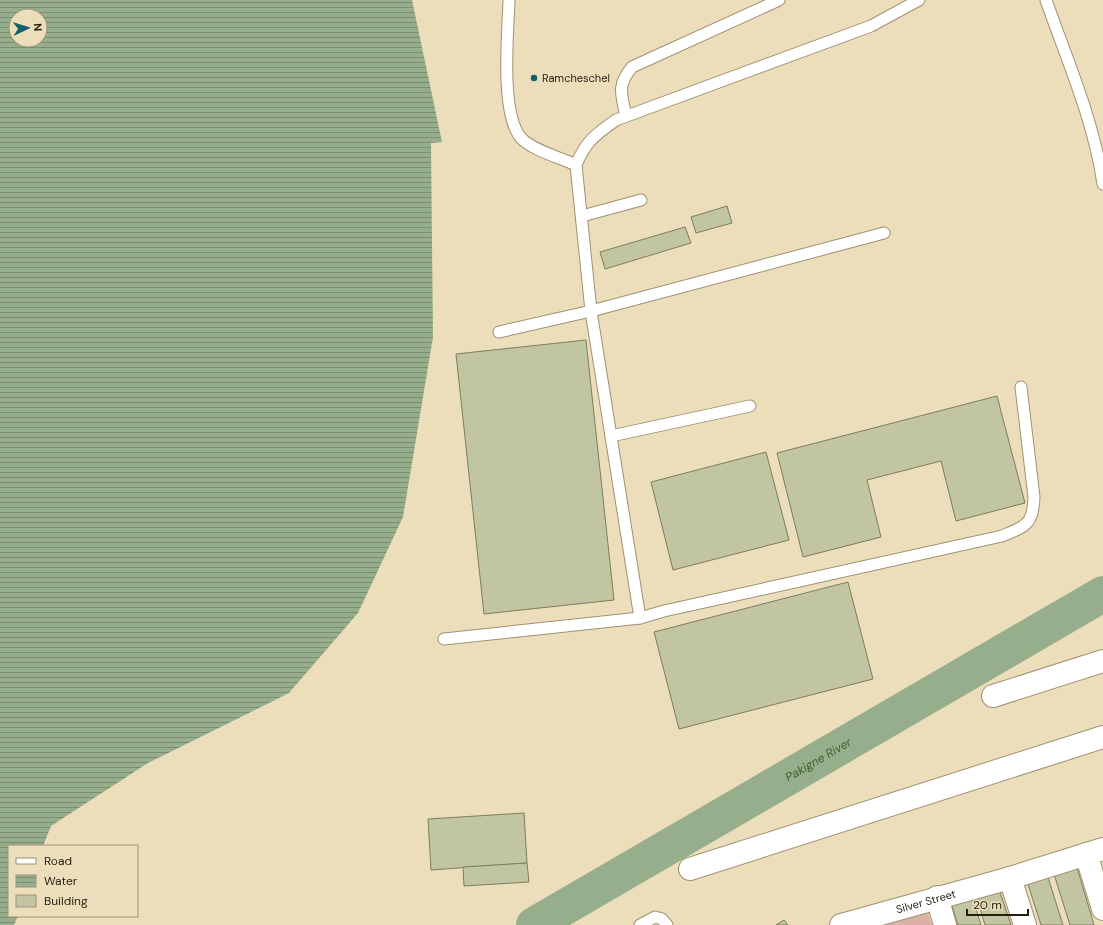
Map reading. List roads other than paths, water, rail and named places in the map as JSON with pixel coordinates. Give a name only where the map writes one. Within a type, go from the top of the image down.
[{"type":"street","points":[[993,696],[1103,661]]},
{"type":"street","points":[[690,869],[1103,737]]},
{"type":"street","points":[[1095,851],[1103,909]]},
{"type":"street","name":"Silver Street","points":[[841,925],[937,897],[1010,878],[1095,851]]},
{"type":"street","points":[[1010,878],[1025,925]]},
{"type":"street","points":[[937,897],[945,925]]},
{"type":"lane","points":[[509,0],[507,90],[514,124],[521,138],[530,145],[576,165]]},
{"type":"lane","points":[[626,116],[621,94],[624,77],[632,66],[779,0]]},
{"type":"lane","points":[[640,618],[591,311],[576,165],[583,148],[594,136],[616,120],[871,26],[919,0]]},
{"type":"lane","points":[[1046,0],[1083,105],[1100,167],[1103,184]]},
{"type":"lane","points":[[582,216],[641,200]]},
{"type":"lane","points":[[499,332],[591,311],[884,233]]},
{"type":"lane","points":[[444,639],[640,618],[664,611],[1002,536],[1025,526],[1033,512],[1034,496],[1021,387]]},
{"type":"lane","points":[[611,436],[750,406]]},
{"type":"lane","points":[[640,925],[655,917],[662,919],[667,925]]},
{"type":"water","points":[[0,0],[412,0],[442,142],[431,143],[433,337],[403,517],[358,613],[289,693],[148,763],[51,826],[43,845],[8,845],[8,917],[18,917],[14,925],[0,925]]},
{"type":"waterway","name":"Pakigne River","points":[[534,925],[1103,594]]},
{"type":"place","name":"Ramcheschel","points":[[534,78]]}]
